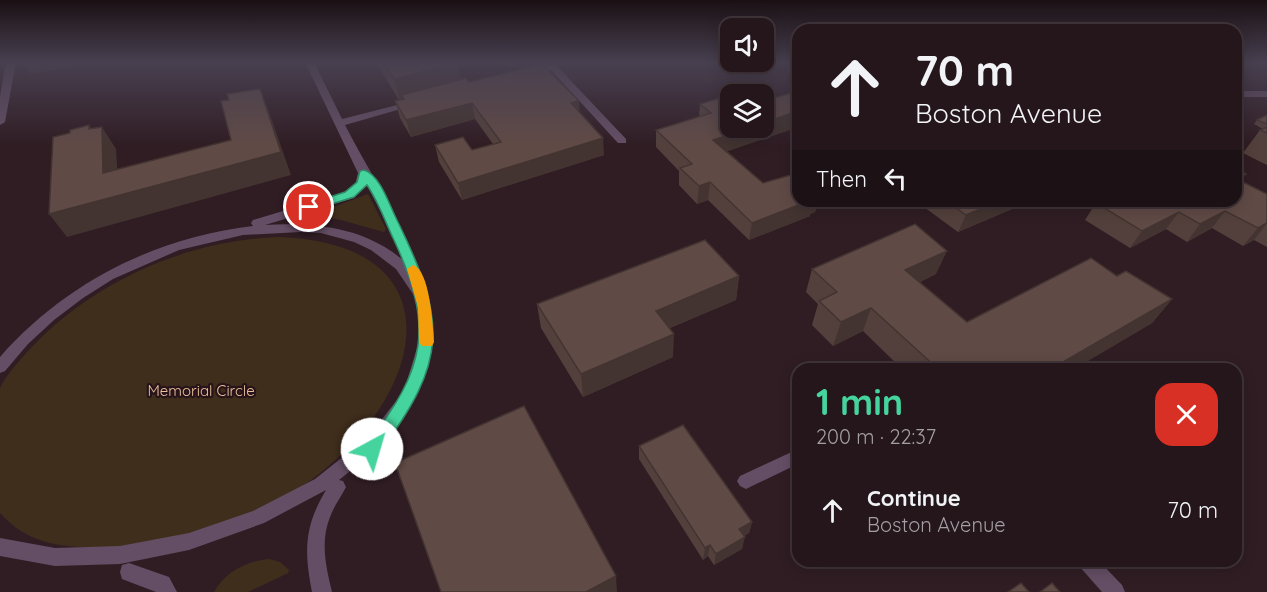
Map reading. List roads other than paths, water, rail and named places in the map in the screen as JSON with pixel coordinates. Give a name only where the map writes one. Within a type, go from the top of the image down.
[{"type":"street","points":[[230,545],[291,515],[343,477],[387,431],[418,379],[426,352],[428,332],[425,307],[411,263],[374,186],[364,173],[323,90]]},
{"type":"street","points":[[574,90],[622,141]]},
{"type":"street","points":[[1242,94],[1267,94]]},
{"type":"street","points":[[0,122],[2,96]]},
{"type":"street","points":[[339,123],[422,102]]},
{"type":"street","points":[[0,367],[17,346],[49,317],[93,286],[159,253],[350,195],[362,183],[364,173]]},
{"type":"street","points":[[215,236],[252,229],[287,227],[319,229],[349,236],[375,246],[397,262],[420,292]]},
{"type":"street","points":[[746,481],[792,459]]},
{"type":"street","points":[[322,592],[314,552],[315,532],[323,511],[343,477]]},
{"type":"street","points":[[0,547],[29,562],[50,568],[112,572],[162,584],[167,592]]},
{"type":"street","points":[[112,572],[164,565]]},
{"type":"street","points":[[1092,567],[1115,592]]},
{"type":"park label","name":"Memorial Circle","points":[[201,390]]}]
